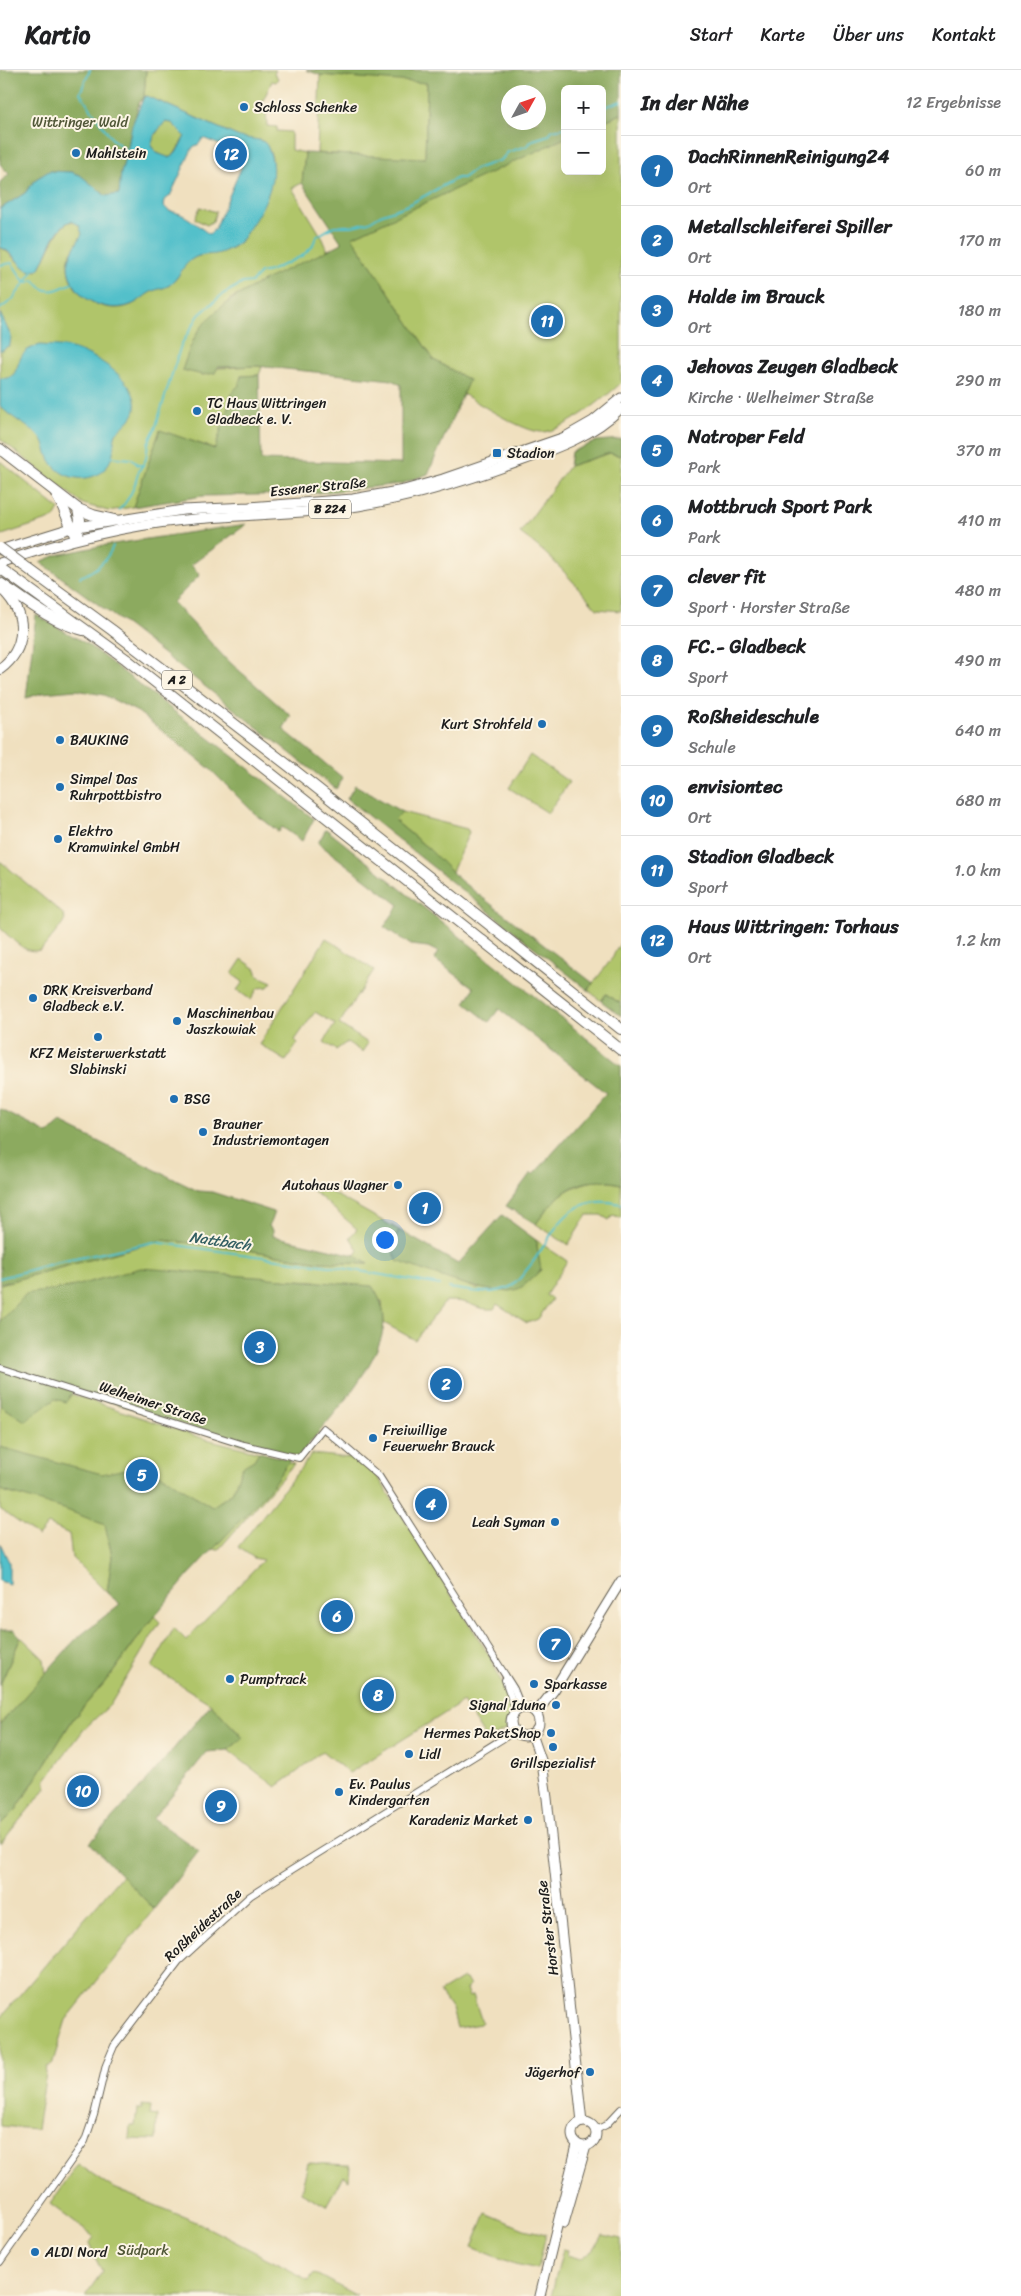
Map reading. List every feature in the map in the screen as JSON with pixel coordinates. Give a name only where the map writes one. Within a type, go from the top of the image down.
[{"type":"highway","points":[[0,449],[78,509],[93,515],[119,521]]},
{"type":"highway","points":[[54,491],[75,527]]},
{"type":"highway","points":[[76,538],[75,527],[78,509]]},
{"type":"highway","name":"A 2","points":[[0,549],[112,630],[342,808],[621,1029]]},
{"type":"highway","name":"A 2","points":[[2,567],[89,631],[320,811],[621,1050]]},
{"type":"highway","points":[[0,585],[53,619],[68,626],[89,631]]},
{"type":"highway","points":[[0,585],[17,607],[22,624],[19,648],[12,659],[0,669]]},
{"type":"main road","name":"Essener Straße","points":[[0,549],[75,527],[183,510],[249,508],[343,500],[404,490],[443,479],[565,437],[598,417],[621,398]]},
{"type":"main road","name":"Essener Straße","points":[[2,567],[76,538],[183,520],[258,516],[356,506],[407,497],[472,478],[554,450],[583,436],[612,417],[621,408]]},
{"type":"main road","points":[[536,1713],[554,1690],[621,1581]]},
{"type":"main road","points":[[531,1709],[536,1713],[539,1724],[532,1734],[522,1735],[515,1731],[512,1722],[519,1710],[531,1709]]},
{"type":"main road","name":"Horster Straße","points":[[532,1734],[542,1763],[547,1798],[582,2122]]},
{"type":"main road","points":[[582,2122],[590,2123],[596,2130],[594,2141],[581,2146],[572,2139],[572,2130],[574,2126],[582,2122]]},
{"type":"main road","points":[[540,2296],[581,2146]]},
{"type":"main road","points":[[546,2296],[581,2146]]},
{"type":"street","name":"Welheimer Straße","points":[[0,1368],[244,1445],[299,1458],[323,1428],[379,1476],[514,1689],[519,1710]]},
{"type":"street","name":"Roßheidestraße","points":[[0,2262],[85,2141],[111,2051],[179,1961],[264,1886],[515,1731]]},
{"type":"street","points":[[596,2130],[606,2125],[621,2109]]},
{"type":"green space","name":"Wittringer Wald","points":[[0,70],[146,70],[144,97],[139,103],[130,136],[121,173],[119,194],[106,196],[86,180],[71,172],[49,171],[36,179],[25,193],[0,209],[0,182],[9,174],[0,164]]},
{"type":"green space","points":[[146,70],[276,70],[274,73],[278,78],[276,82],[272,81],[261,105],[266,108],[267,126],[277,127],[277,131],[291,132],[291,150],[305,153],[302,183],[292,188],[323,239],[328,251],[230,299],[186,359],[183,370],[257,366],[262,367],[259,375],[241,376],[239,385],[233,391],[216,449],[160,431],[133,507],[108,511],[83,504],[0,439],[0,247],[21,265],[30,270],[37,271],[52,243],[64,226],[70,222],[77,223],[83,230],[82,235],[68,262],[70,278],[75,287],[82,295],[100,306],[121,308],[131,305],[147,293],[171,284],[190,260],[202,255],[227,250],[239,243],[259,205],[272,163],[272,156],[261,140],[246,140],[147,96],[144,97]]},
{"type":"green space","points":[[306,70],[621,70],[621,114],[606,120],[606,85],[561,85],[561,140],[352,237],[434,360],[469,380],[428,474],[401,484],[308,494],[203,496],[133,507],[160,430],[215,449],[233,391],[239,385],[241,376],[259,375],[261,460],[401,464],[401,385],[392,380],[257,366],[218,367],[215,373],[203,375],[182,370],[196,335],[215,312],[248,289],[342,243],[302,183],[305,153],[425,158],[427,83],[320,75]]},
{"type":"green space","points":[[320,75],[427,82],[425,159],[317,153]]},
{"type":"green space","points":[[621,114],[621,383],[573,420],[552,430],[535,431],[503,417],[463,394],[468,380],[434,360],[352,237],[512,159],[561,139],[561,175],[606,175],[606,120]]},
{"type":"green space","points":[[167,122],[172,123],[185,136],[174,155],[167,158],[154,151],[151,143],[161,125]]},
{"type":"green space","points":[[200,207],[216,212],[213,221],[207,225],[195,219]]},
{"type":"green space","points":[[621,439],[621,456],[610,453],[569,466],[571,452],[597,441]]},
{"type":"green space","points":[[610,453],[621,456],[621,611],[597,609],[552,559],[520,533],[569,466]]},
{"type":"green space","points":[[0,461],[59,509],[54,518],[2,535],[0,534]]},
{"type":"green space","points":[[247,524],[191,565],[200,575],[173,602],[225,658],[291,716],[283,729],[343,778],[336,789],[129,627],[40,562],[57,555],[100,546]]},
{"type":"green space","points":[[36,615],[87,644],[314,819],[302,841],[282,827],[279,832],[253,812],[209,768],[138,712],[104,695],[76,690],[42,693],[26,698]]},
{"type":"green space","points":[[530,755],[569,782],[548,813],[509,788]]},
{"type":"green space","points":[[355,785],[402,812],[394,820],[430,850],[461,881],[593,983],[588,990],[347,799]]},
{"type":"green space","points":[[402,812],[467,829],[469,832],[452,872],[430,850],[394,820]]},
{"type":"green space","points":[[326,829],[621,1066],[621,1184],[593,1181],[571,1188],[553,1202],[536,1224],[506,1206],[530,1174],[534,1174],[606,1093],[499,1009],[489,1022],[465,1003],[474,988],[434,959],[438,952],[428,947],[411,945],[384,927],[399,905],[318,843]]},
{"type":"green space","points":[[0,861],[63,914],[65,919],[61,926],[42,949],[30,951],[25,949],[0,928]]},
{"type":"green space","points":[[326,938],[374,970],[339,1024],[368,1043],[362,1052],[347,1042],[336,1050],[324,1042],[335,1024],[315,1012],[295,1040],[298,1043],[286,1061],[259,1044]]},
{"type":"green space","points":[[621,942],[621,1004],[606,994],[601,1001],[588,990],[610,961]]},
{"type":"green space","points":[[242,959],[256,969],[258,976],[272,982],[268,987],[258,988],[251,1000],[237,990],[243,982],[232,974]]},
{"type":"green space","points":[[606,994],[621,1004],[621,1016],[601,1001]]},
{"type":"green space","points":[[0,1109],[48,1134],[61,1123],[198,1191],[212,1192],[274,1212],[269,1226],[273,1230],[273,1236],[355,1255],[368,1264],[320,1262],[230,1247],[162,1240],[0,1284]]},
{"type":"green space","points":[[599,1180],[621,1184],[621,1218],[613,1215],[609,1220],[601,1215],[587,1215],[568,1245],[536,1224],[562,1194],[570,1189]]},
{"type":"green space","points":[[316,1184],[399,1230],[392,1246],[451,1278],[477,1289],[540,1270],[536,1240],[567,1261],[546,1295],[552,1299],[538,1319],[527,1323],[497,1304],[494,1309],[489,1309],[463,1302],[446,1301],[415,1340],[384,1323],[382,1301],[316,1281],[239,1277],[71,1287],[27,1294],[0,1321],[0,1284],[162,1240],[230,1247],[320,1262],[367,1264],[355,1255],[358,1250],[350,1237],[357,1229],[311,1189]]},
{"type":"green space","points":[[502,1215],[536,1240],[541,1270],[520,1288],[509,1291],[494,1291],[478,1288],[397,1261],[392,1246],[399,1230],[458,1264]]},
{"type":"green space","points":[[141,1268],[372,1286],[383,1312],[384,1322],[381,1338],[374,1356],[350,1393],[298,1457],[244,1445],[74,1390],[66,1402],[55,1399],[25,1421],[0,1405],[0,1321],[26,1294],[71,1287]]},
{"type":"green space","points":[[0,1376],[69,1398],[71,1394],[202,1438],[259,1452],[256,1457],[294,1464],[218,1550],[106,1529],[112,1556],[107,1593],[72,1558],[69,1534],[48,1524],[38,1536],[0,1509],[0,1490],[13,1494],[0,1486]]},
{"type":"green space","points":[[0,1447],[102,1474],[146,1465],[212,1507],[232,1493],[242,1467],[254,1460],[259,1452],[290,1460],[268,1491],[187,1577],[147,1625],[111,1675],[73,1719],[16,1810],[0,1826],[0,1724],[76,1639],[120,1604],[107,1593],[112,1556],[105,1525],[64,1509],[0,1490]]},
{"type":"green space","points":[[312,1454],[359,1459],[378,1477],[490,1657],[514,1710],[509,1717],[510,1727],[487,1740],[463,1702],[349,1773],[322,1751],[276,1787],[228,1750],[243,1738],[211,1704],[152,1667],[174,1628],[186,1640],[263,1560],[254,1558],[238,1547]]},
{"type":"green space","points":[[154,1616],[160,1622],[110,1705],[85,1728],[45,1781],[47,1787],[0,1844],[0,1826],[16,1810],[73,1719],[111,1675]]},
{"type":"green space","points":[[0,1630],[14,1630],[21,1637],[0,1685]]},
{"type":"green space","points":[[21,1637],[44,1659],[46,1675],[0,1724],[0,1685]]},
{"type":"green space","points":[[211,1704],[243,1738],[228,1750],[207,1752],[153,1818],[199,1851],[154,1909],[90,1843],[149,1778]]},
{"type":"green space","points":[[122,1875],[154,1909],[66,2020],[52,2065],[47,2067],[37,2129],[0,2126],[0,2018]]},
{"type":"green space","points":[[463,1978],[466,1979],[470,1986],[466,1989],[469,1997],[473,1995],[482,2022],[457,2028],[452,2009],[440,1992]]},
{"type":"green space","points":[[142,2105],[151,2106],[150,2115],[157,2116],[156,2140],[129,2139],[130,2126],[135,2126],[137,2109],[142,2109]]},
{"type":"green space","points":[[308,2163],[350,2165],[349,2180],[343,2176],[326,2206],[301,2192]]},
{"type":"green space","name":"Südpark","points":[[78,2164],[113,2188],[199,2223],[309,2280],[314,2273],[357,2296],[85,2296],[102,2272],[89,2244],[94,2237],[50,2204]]},
{"type":"green space","points":[[486,2213],[524,2229],[546,2234],[538,2269],[515,2264],[472,2247]]},
{"type":"green space","points":[[602,2235],[621,2239],[621,2296],[551,2296],[563,2249],[568,2250],[567,2255],[581,2259],[594,2249]]},
{"type":"water","points":[[147,96],[237,136],[264,142],[271,156],[272,179],[265,202],[240,242],[219,253],[194,258],[187,263],[170,285],[151,292],[135,303],[120,307],[103,306],[88,300],[82,295],[69,274],[69,260],[82,234],[79,225],[71,221],[65,224],[52,242],[40,268],[31,271],[27,270],[10,253],[0,247],[0,209],[25,193],[36,179],[49,171],[71,172],[80,175],[106,196],[119,194],[121,173],[132,125],[144,97]],"holes":[[[165,122],[172,123],[185,136],[176,153],[170,158],[157,153],[151,146],[155,134]],[[203,138],[244,155],[241,168],[215,229],[209,234],[195,223],[175,212],[169,211],[164,206],[165,200],[170,196],[193,147],[199,144]]]},
{"type":"water","points":[[0,313],[11,336],[10,345],[0,351]]},
{"type":"water","points":[[40,345],[67,347],[91,356],[114,370],[131,389],[135,400],[134,413],[116,433],[111,460],[104,470],[97,475],[89,478],[80,478],[63,474],[51,462],[40,437],[0,406],[0,378],[11,376],[25,352]]},
{"type":"water","points":[[0,1543],[9,1562],[9,1584],[0,1581]]},
{"type":"waterway","points":[[90,70],[80,93],[112,139],[127,151]]},
{"type":"waterway","points":[[606,107],[621,101]]},
{"type":"waterway","points":[[111,457],[132,459],[138,465],[143,465],[146,459],[148,443],[155,429],[181,345],[199,315],[223,294],[243,283],[252,282],[260,273],[270,271],[302,256],[312,247],[316,237],[334,226],[352,226],[369,222],[380,215],[408,205],[457,178],[463,178],[475,169],[501,160],[508,152],[527,146],[533,140],[549,135],[552,130],[561,129]]},
{"type":"waterway","points":[[0,265],[12,263],[25,283],[33,280],[41,287],[50,291],[73,283]]},
{"type":"waterway","points":[[0,309],[13,299],[33,271]]},
{"type":"waterway","points":[[119,510],[130,496],[139,470],[143,465]]},
{"type":"waterway","points":[[80,577],[100,565],[113,546]]},
{"type":"waterway","name":"Nattbach","points":[[449,1288],[488,1292],[510,1287],[518,1281],[529,1267],[564,1217],[575,1209],[587,1204],[602,1202],[621,1204]]},
{"type":"waterway","name":"Nattbach","points":[[0,1278],[55,1263],[154,1242],[336,1267],[440,1285]]},
{"type":"place","name":"Schloss Schenke","points":[[244,107]]},
{"type":"place","name":"Mahlstein","points":[[76,153]]},
{"type":"place","name":"Haus Wittringen: Torhaus","points":[[231,154]]},
{"type":"place","name":"Stadion Gladbeck","points":[[547,321]]},
{"type":"place","name":"TC Haus Wittringen Gladbeck e. V.","points":[[197,411]]},
{"type":"place","name":"Stadion","points":[[497,453]]},
{"type":"place","name":"Kurt Strohfeld","points":[[542,724]]},
{"type":"place","name":"BAUKING","points":[[60,740]]},
{"type":"place","name":"Simpel Das Ruhrpottbistro","points":[[60,787]]},
{"type":"place","name":"Elektro Kramwinkel GmbH","points":[[58,839]]},
{"type":"place","name":"DRK Kreisverband Gladbeck e.V.","points":[[33,998]]},
{"type":"place","name":"Maschinenbau Jaszkowiak","points":[[177,1021]]},
{"type":"place","name":"KFZ Meisterwerkstatt Slabinski","points":[[98,1037]]},
{"type":"place","name":"BSG","points":[[174,1099]]},
{"type":"place","name":"Brauner Industriemontagen","points":[[203,1132]]},
{"type":"place","name":"Autohaus Wagner","points":[[398,1185]]},
{"type":"place","name":"DachRinnenReinigung24","points":[[425,1208]]},
{"type":"place","name":"Halde im Brauck","points":[[260,1347]]},
{"type":"place","name":"Metallschleiferei Spiller","points":[[446,1384]]},
{"type":"place","name":"Freiwillige Feuerwehr Brauck","points":[[373,1438]]},
{"type":"place","name":"Natroper Feld","points":[[142,1475]]},
{"type":"place","name":"Jehovas Zeugen Gladbeck","points":[[431,1504]]},
{"type":"place","name":"Leah Syman","points":[[555,1522]]},
{"type":"place","name":"Mottbruch Sport Park","points":[[337,1616]]},
{"type":"place","name":"clever fit","points":[[555,1644]]},
{"type":"place","name":"Pumptrack","points":[[230,1679]]},
{"type":"place","name":"Sparkasse","points":[[534,1684]]},
{"type":"place","name":"FC.- Gladbeck","points":[[378,1695]]},
{"type":"place","name":"Signal Iduna","points":[[556,1705]]},
{"type":"place","name":"Hermes PaketShop","points":[[551,1733]]},
{"type":"place","name":"Grillspezialist","points":[[553,1747]]},
{"type":"place","name":"Lidl","points":[[409,1754]]},
{"type":"place","name":"envisiontec","points":[[83,1791]]},
{"type":"place","name":"Ev. Paulus Kindergarten","points":[[339,1792]]},
{"type":"place","name":"Roßheideschule","points":[[221,1806]]},
{"type":"place","name":"Karadeniz Market","points":[[528,1820]]},
{"type":"place","name":"Jägerhof","points":[[590,2072]]},
{"type":"place","name":"ALDI Nord","points":[[35,2252]]}]
